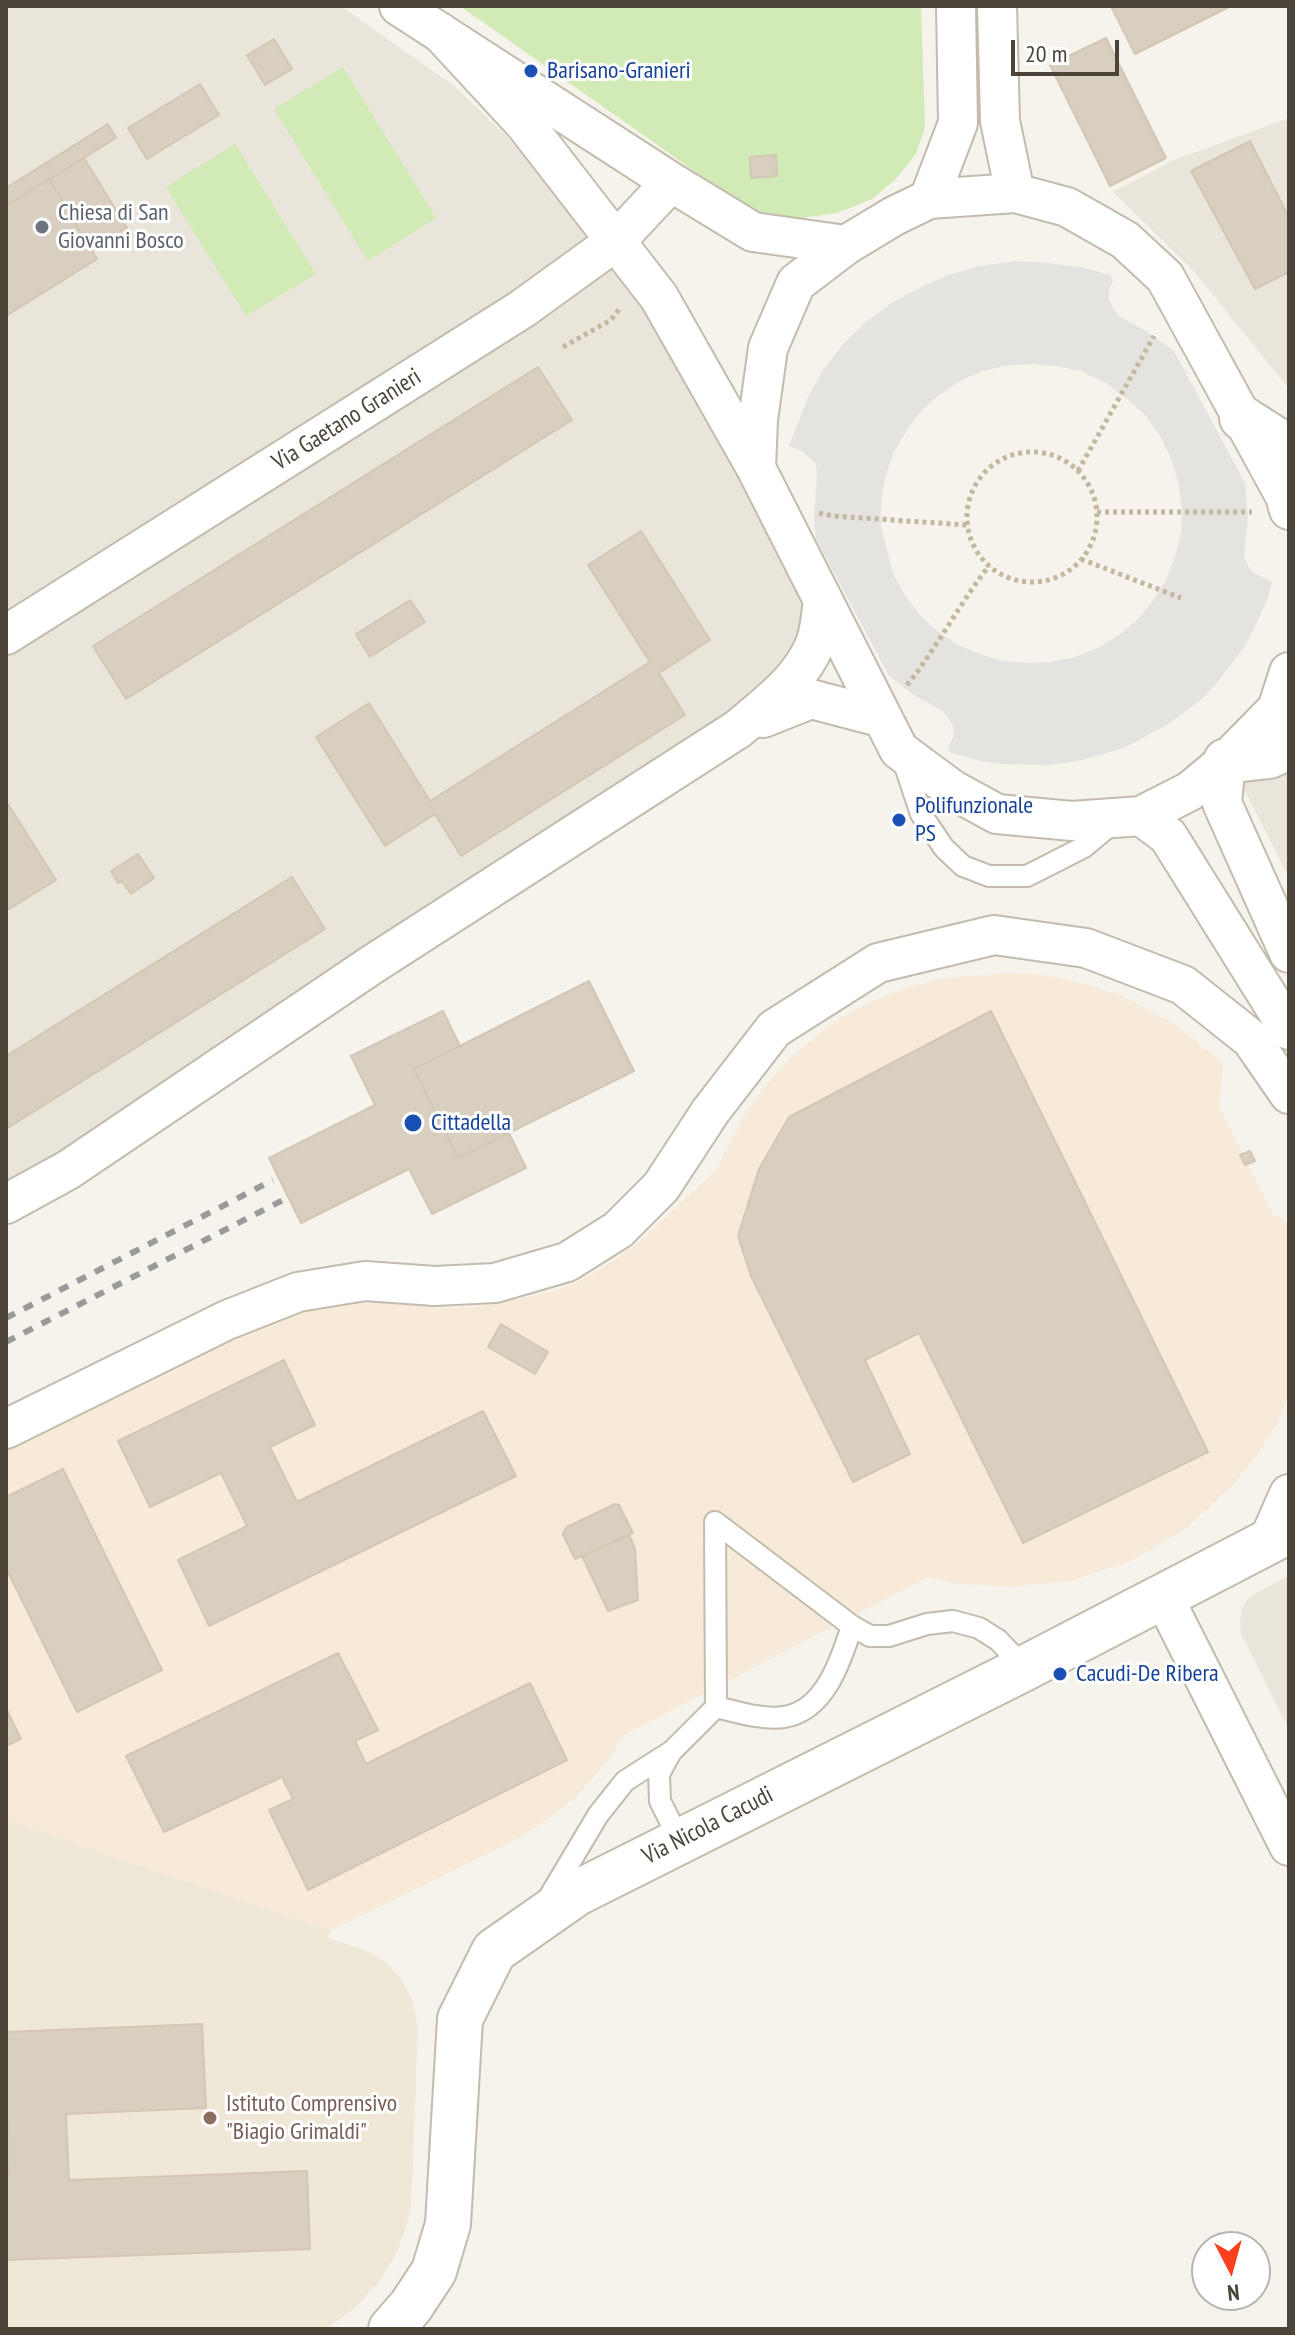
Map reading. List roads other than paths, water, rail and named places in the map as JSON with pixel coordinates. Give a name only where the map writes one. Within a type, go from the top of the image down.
[{"type":"street","points":[[399,6],[753,232],[846,245]]},
{"type":"street","points":[[929,199],[958,123],[956,6]]},
{"type":"street","points":[[997,6],[1000,121],[1015,193]]},
{"type":"street","points":[[440,32],[525,124],[659,297],[756,468],[823,600],[896,719],[953,790],[997,814],[1072,821],[1129,817],[1190,791],[1226,761],[1277,709],[1289,672]]},
{"type":"street","name":"Via Gaetano Granieri","points":[[6,635],[522,309],[616,241],[671,182]]},
{"type":"street","points":[[756,468],[758,420],[768,348],[796,283],[846,245],[929,199],[1015,193],[1067,207],[1125,240],[1165,277],[1287,503]]},
{"type":"street","points":[[1242,418],[1289,448]]},
{"type":"street","points":[[6,1204],[68,1170],[373,964],[738,729],[790,684],[805,663],[815,643],[823,600]]},
{"type":"street","points":[[738,729],[811,699],[896,719]]},
{"type":"street","points":[[1226,761],[1269,756],[1289,747]]},
{"type":"street","points":[[1226,761],[1222,803],[1289,953]]},
{"type":"street","points":[[1129,817],[1168,836],[1289,1030]]},
{"type":"street","points":[[6,1429],[227,1320],[298,1292],[365,1281],[435,1286],[495,1283],[567,1262],[618,1230],[661,1187],[710,1112],[774,1029],[878,963],[994,935],[1086,948],[1183,985],[1251,1039],[1289,1094]]},
{"type":"street","points":[[1278,1537],[1289,1494]]},
{"type":"street","name":"Via Nicola Cacudi","points":[[391,2329],[434,2271],[448,2224],[460,2019],[494,1951],[577,1893],[1278,1537]]},
{"type":"street","points":[[1163,1596],[1289,1846]]},
{"type":"lane","points":[[896,719],[921,814],[944,848],[963,866],[989,876],[1027,876],[1084,847],[1129,817]]},
{"type":"lane","points":[[535,1923],[591,1826],[625,1781],[672,1751],[716,1707],[715,1522],[852,1626],[870,1636],[889,1636],[927,1624],[953,1621],[979,1628],[998,1640],[1025,1668]]},
{"type":"lane","points":[[716,1707],[755,1716],[786,1717],[808,1707],[825,1690],[852,1626]]},
{"type":"lane","points":[[672,1751],[659,1774],[660,1801],[680,1841]]},
{"type":"railway","points":[[6,1318],[273,1180]]},
{"type":"railway","points":[[6,1342],[287,1198]]},
{"type":"place","name":"Barisano-Granieri","points":[[531,71]]},
{"type":"place","name":"Chiesa di San Giovanni Bosco","points":[[42,227]]},
{"type":"place","name":"Polifunzionale PS","points":[[899,820]]},
{"type":"place","name":"Cittadella","points":[[413,1123]]},
{"type":"place","name":"Cacudi-De Ribera","points":[[1060,1674]]},
{"type":"place","name":"Istituto Comprensivo \"Biagio Grimaldi\"","points":[[210,2118]]}]
